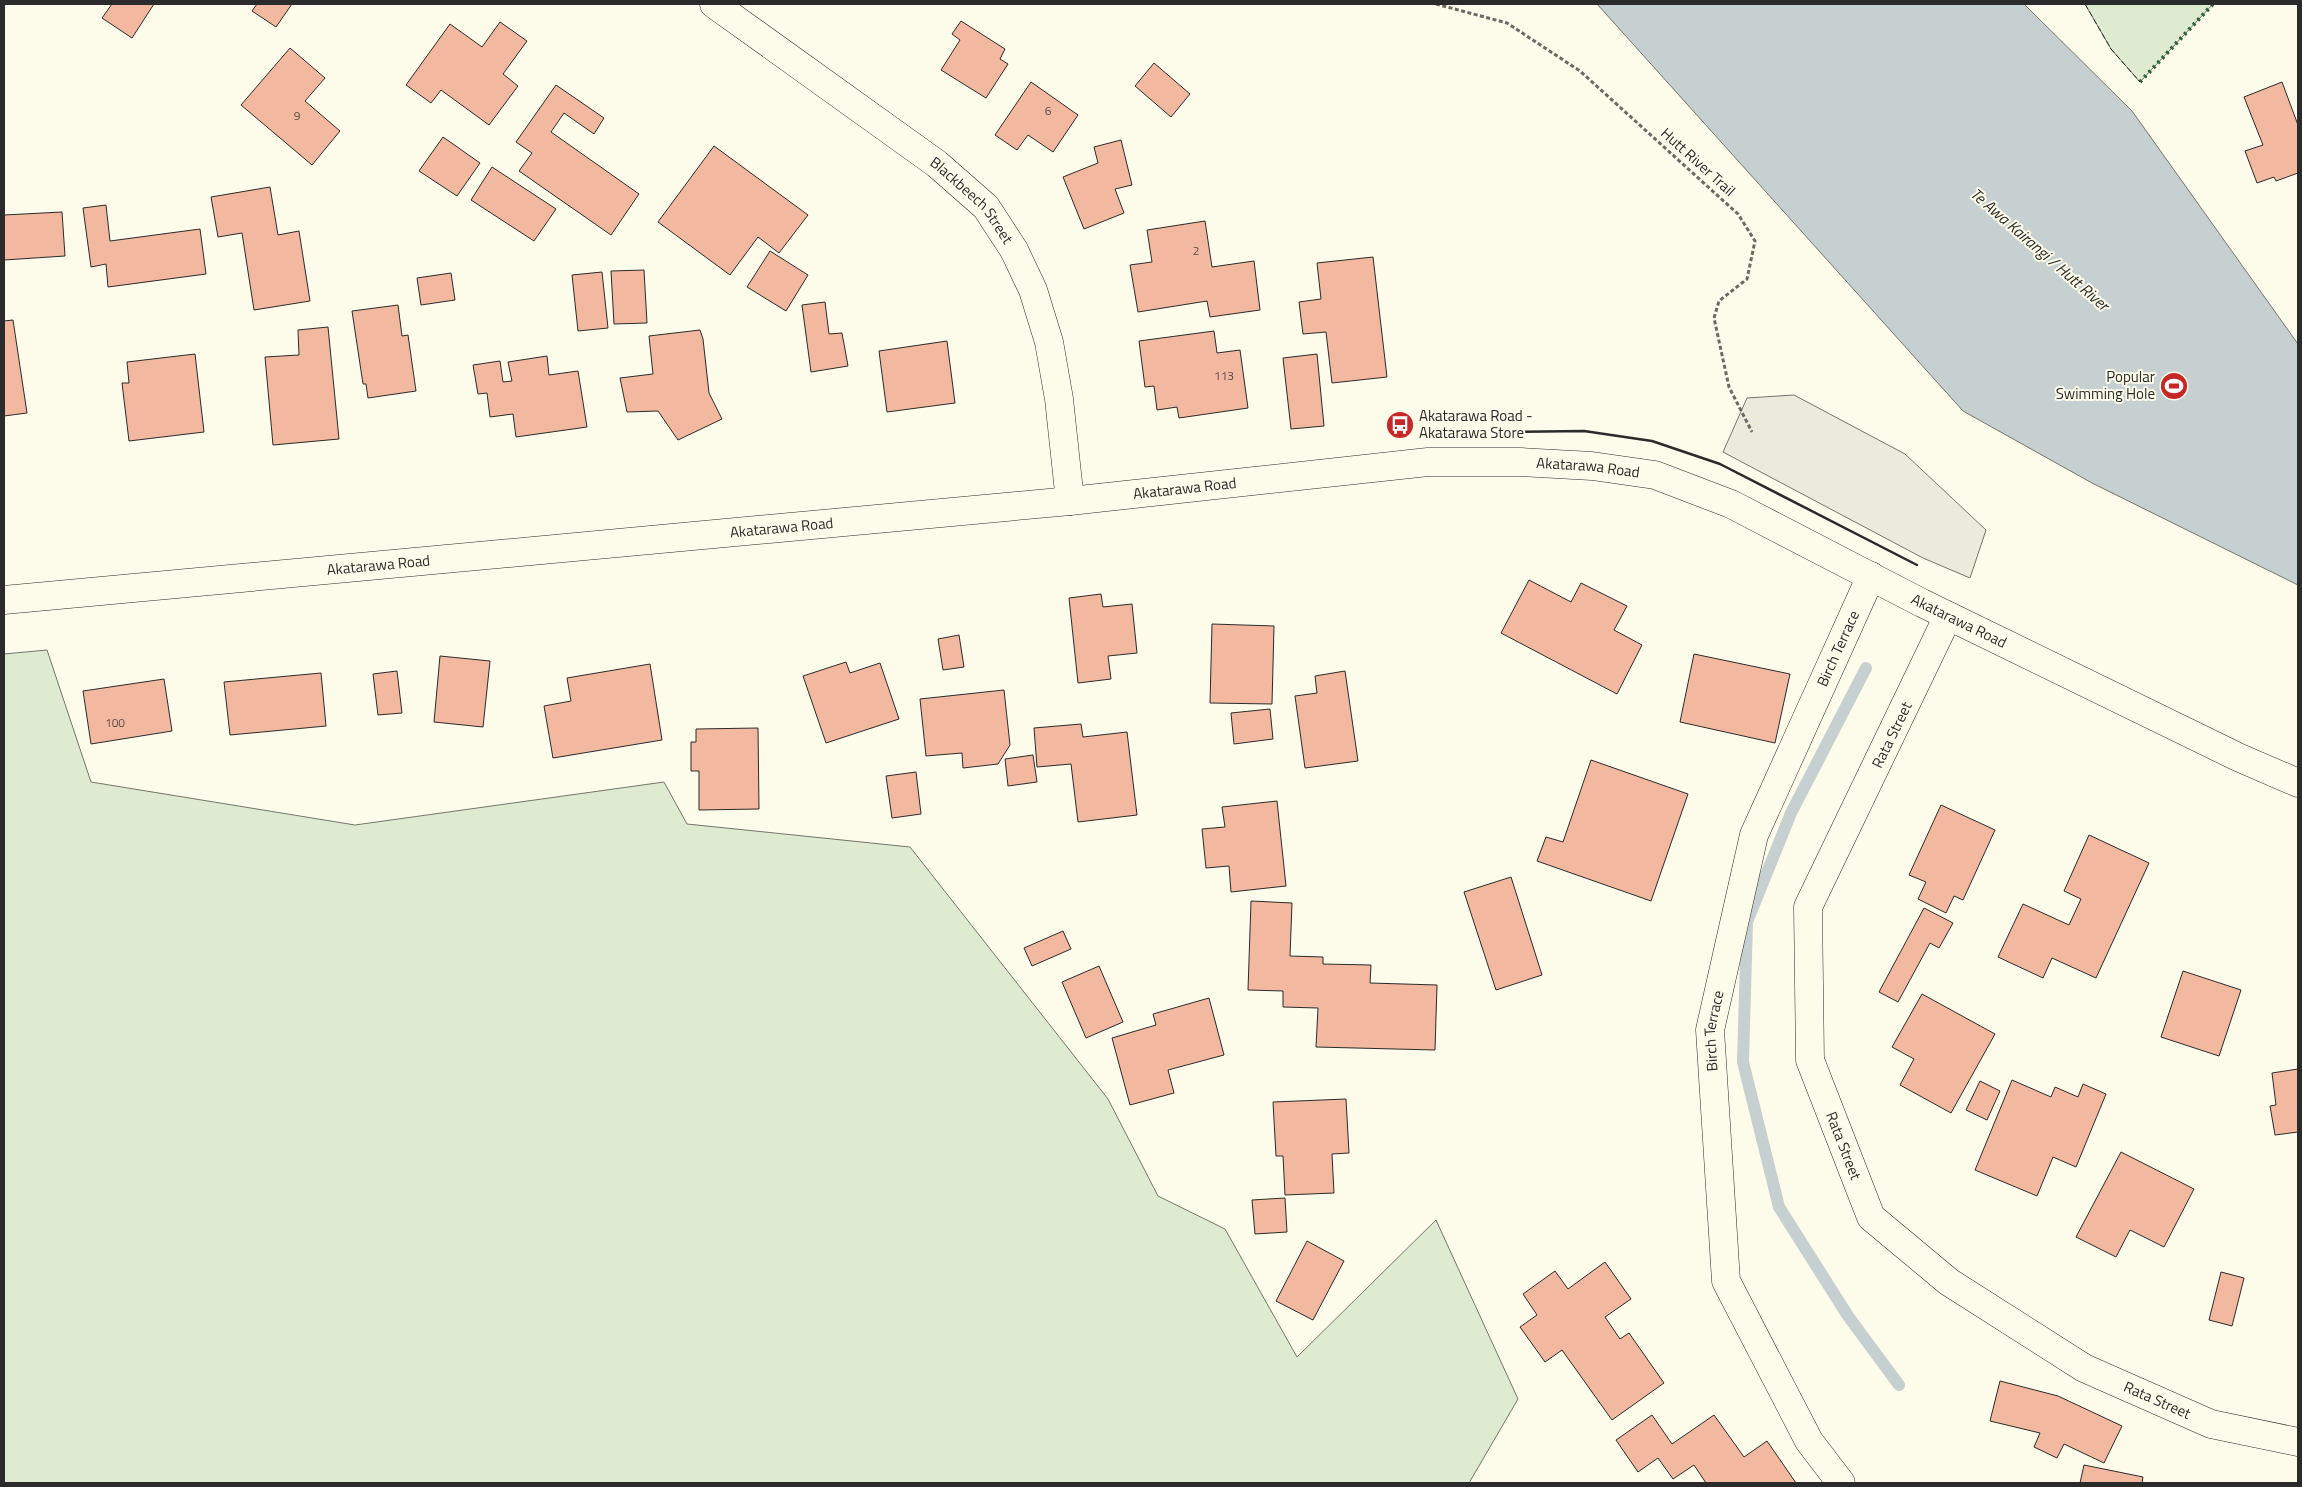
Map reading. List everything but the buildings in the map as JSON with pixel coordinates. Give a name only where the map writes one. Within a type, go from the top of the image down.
[{"type":"street","name":"Blackbeech Street","points":[[714,4],[937,164],[986,207],[1014,250],[1033,290],[1049,342],[1070,500]]},
{"type":"street","name":"Akatarawa Road","points":[[4,600],[1070,500],[1428,462],[1520,462],[1592,466],[1655,475],[1731,504],[1948,616],[2240,758],[2298,782]]},
{"type":"street","name":"Birch Terrace","points":[[1841,1483],[1808,1441],[1726,1281],[1710,1030],[1754,835],[1871,576]]},
{"type":"street","name":"Rata Street","points":[[1948,616],[1808,907],[1810,1060],[1871,1217],[1949,1282],[2084,1368],[2211,1424],[2298,1442]]},
{"type":"path","name":"Hutt River Trail","points":[[1436,4],[1507,23],[1580,71],[1738,214],[1755,241],[1747,279],[1719,302],[1714,318],[1729,387],[1752,432]]},
{"type":"green space","points":[[2085,4],[2213,4],[2140,82],[2111,49]]},
{"type":"green space","points":[[47,650],[91,782],[355,825],[664,782],[687,824],[910,847],[1108,1099],[1158,1196],[1225,1229],[1297,1357],[1436,1220],[1518,1399],[1469,1483],[4,1483],[4,654]]},
{"type":"shaded area","points":[[1794,395],[1905,454],[1986,530],[1970,578],[1923,558],[1723,452],[1747,398]]},
{"type":"water","name":"Te Awa Kairangi / Hutt River","points":[[1597,4],[2024,4],[2132,111],[2298,344],[2298,585],[2092,483],[1963,411]]},
{"type":"waterway","points":[[1866,668],[1791,813],[1747,922],[1743,1062],[1779,1207],[1848,1316],[1899,1385]]},
{"type":"hedge","points":[[2140,82],[2213,4]]},
{"type":"fence","points":[[2085,4],[2111,49],[2140,82]]},
{"type":"wall","points":[[1510,432],[1584,431],[1652,441],[1720,464],[1917,565]]},
{"type":"place","name":"Popular Swimming Hole","points":[[2174,386]]},
{"type":"place","name":"Akatarawa Road - Akatarawa Store","points":[[1400,425]]}]
